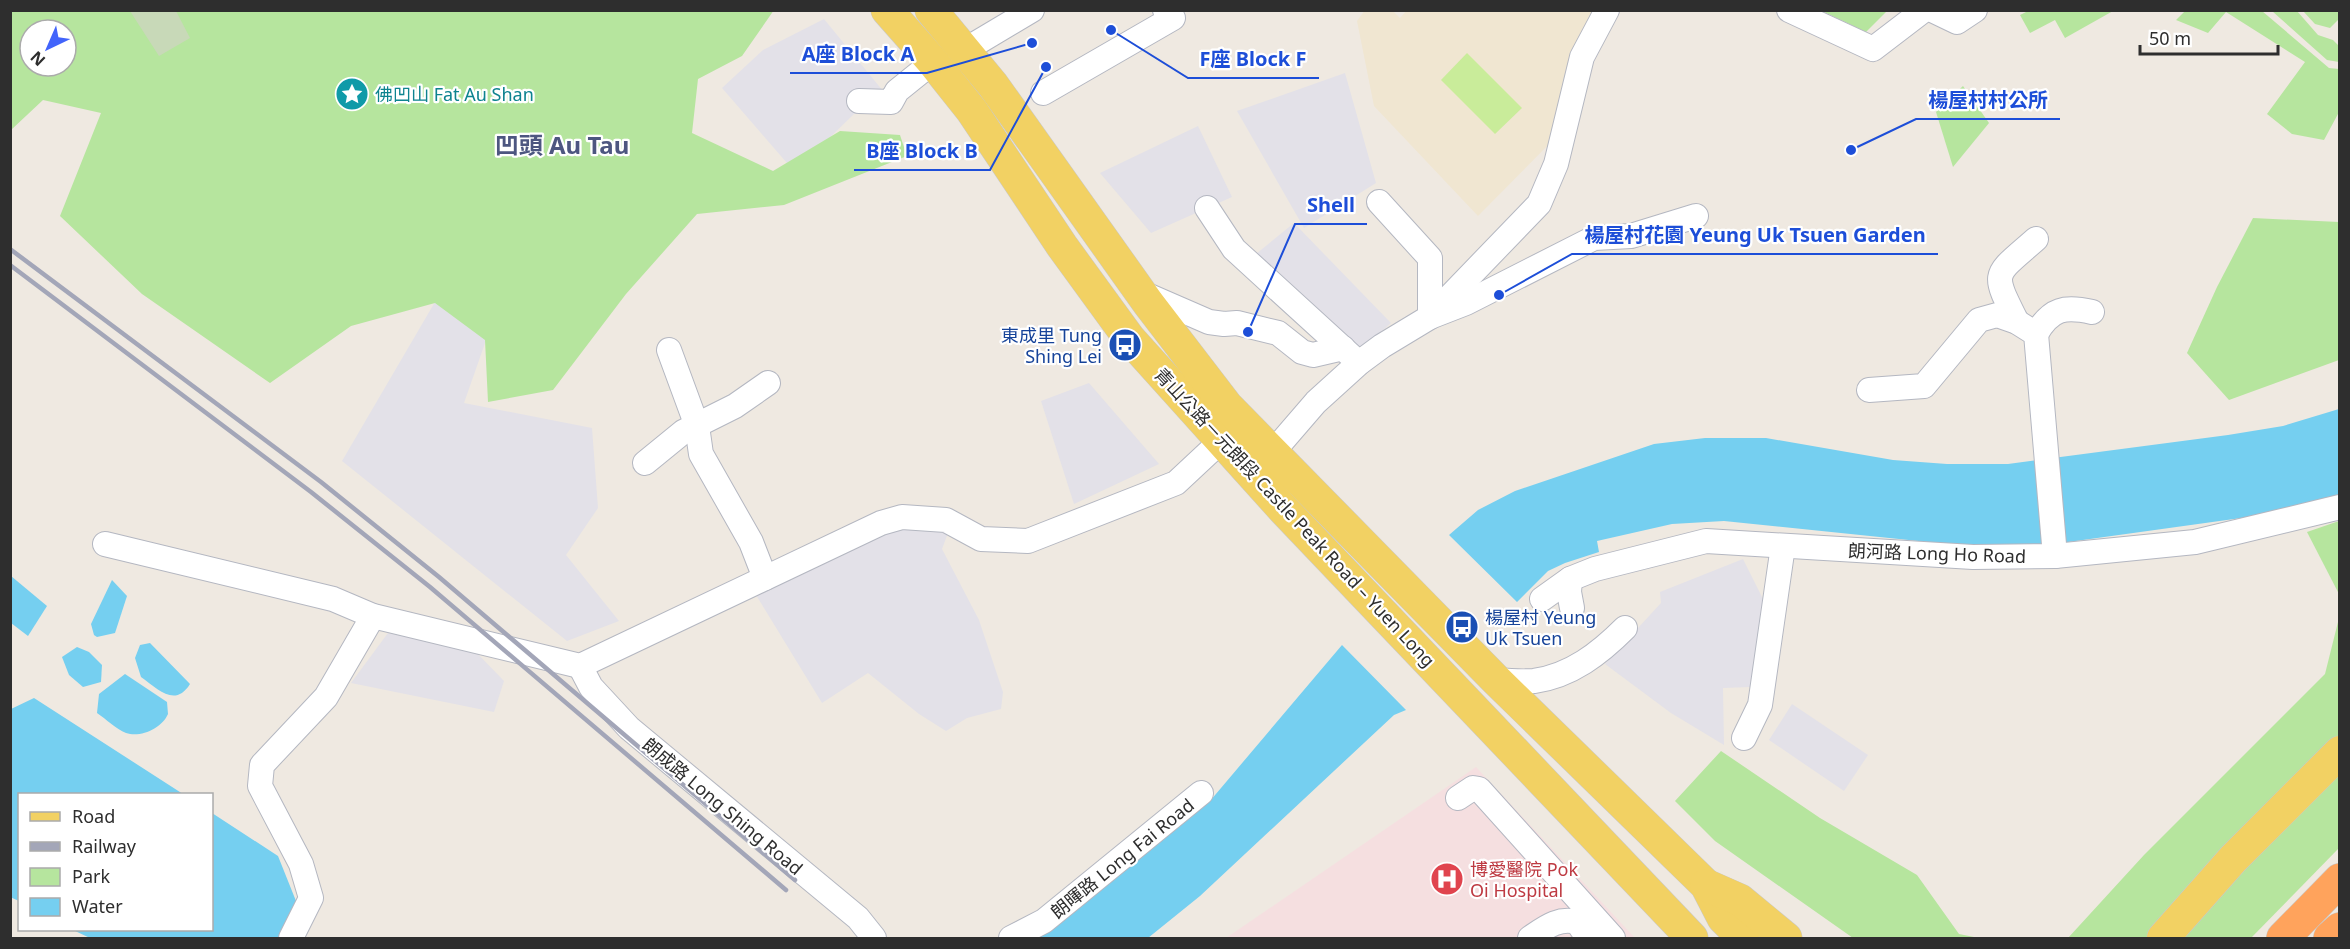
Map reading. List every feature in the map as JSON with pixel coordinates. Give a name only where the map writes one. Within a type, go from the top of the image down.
[{"type":"highway","points":[[2283,939],[2340,880]]},
{"type":"highway","points":[[2330,939],[2340,929]]},
{"type":"main road","name":"青山公路－元朗段 Castle Peak Road – Yuen Long","points":[[887,10],[972,111],[1062,246],[1129,338],[1221,441],[1604,849],[1692,939]]},
{"type":"main road","name":"青山公路－元朗段 Castle Peak Road – Yuen Long","points":[[931,10],[993,86],[1140,292],[1227,406],[1496,681],[1706,885],[1723,918],[1743,939]]},
{"type":"main road","points":[[2163,939],[2233,860],[2340,752]]},
{"type":"main road","points":[[1706,885],[1740,900],[1786,939]]},
{"type":"street","points":[[965,50],[1032,10]]},
{"type":"street","points":[[1043,93],[1173,18],[1166,10]]},
{"type":"street","points":[[1430,317],[1539,204],[1556,164],[1582,57],[1607,10]]},
{"type":"street","points":[[1789,10],[1873,49],[1923,10]]},
{"type":"street","points":[[1932,10],[1958,22],[1975,10]]},
{"type":"street","points":[[859,101],[891,102],[897,91],[933,62]]},
{"type":"street","points":[[1379,202],[1430,258],[1430,317]]},
{"type":"street","points":[[1208,208],[1234,249],[1351,356]]},
{"type":"street","points":[[1140,292],[1209,322],[1237,323],[1278,333],[1302,352],[1313,355],[1351,356],[1382,346],[1430,317],[1466,303],[1594,238],[1631,236],[1696,216]]},
{"type":"street","points":[[2036,239],[2004,267],[1998,278],[2000,287],[2026,328],[2046,460],[2055,556]]},
{"type":"street","points":[[1869,390],[1924,387],[1979,320],[1998,315],[2026,328],[2069,307],[2092,312]]},
{"type":"street","points":[[669,350],[697,426],[701,454],[751,542],[765,578]]},
{"type":"street","points":[[1272,453],[1316,402],[1351,356]]},
{"type":"street","points":[[645,463],[683,432],[735,406],[768,383]]},
{"type":"street","points":[[105,544],[333,600],[372,616],[580,666],[881,523],[902,517],[946,520],[981,539],[1028,541],[1176,483],[1221,441]]},
{"type":"street","name":"朗河路 Long Ho Road","points":[[1542,599],[1570,579],[1595,569],[1706,541],[1973,557],[2055,556],[2195,542],[2340,507]]},
{"type":"street","points":[[1744,738],[1760,705],[1783,546]]},
{"type":"street","points":[[1570,579],[1569,592],[1572,608]]},
{"type":"street","points":[[291,939],[311,898],[301,864],[260,786],[262,765],[326,697],[372,616]]},
{"type":"street","points":[[1496,681],[1532,681],[1578,667],[1604,650],[1626,628]]},
{"type":"street","name":"朗成路 Long Shing Road","points":[[580,666],[591,687],[629,728],[858,918],[873,939]]},
{"type":"street","points":[[1458,798],[1473,788],[1479,789],[1613,939]]},
{"type":"street","name":"朗暉路 Long Fai Road","points":[[1011,939],[1044,921],[1201,793]]},
{"type":"street","points":[[1530,939],[1555,922],[1567,919],[1577,922],[1588,939]]},
{"type":"shaded area","points":[[1365,10],[1393,11],[1400,18],[1407,10],[1595,11],[1558,135],[1478,216],[1374,106],[1357,21]]},
{"type":"shaded area","points":[[824,19],[897,108],[854,114],[817,150],[800,178],[722,88],[763,50]]},
{"type":"shaded area","points":[[1345,73],[1376,183],[1304,228],[1237,111]]},
{"type":"shaded area","points":[[1198,126],[1232,197],[1151,233],[1100,173]]},
{"type":"shaded area","points":[[1294,223],[1391,323],[1361,350],[1256,254]]},
{"type":"shaded area","points":[[442,290],[491,326],[464,403],[592,428],[598,508],[566,555],[619,621],[567,641],[342,461]]},
{"type":"shaded area","points":[[1089,383],[1159,464],[1074,504],[1041,401]]},
{"type":"shaded area","points":[[896,526],[930,528],[948,533],[942,549],[979,620],[1003,692],[1001,709],[967,718],[946,731],[919,714],[868,673],[822,703],[756,595]]},
{"type":"shaded area","points":[[1743,559],[1763,599],[1750,687],[1723,688],[1724,745],[1671,713],[1605,664],[1661,603],[1660,592]]},
{"type":"shaded area","points":[[388,633],[470,646],[504,681],[494,712],[351,683]]},
{"type":"shaded area","points":[[1792,704],[1868,755],[1844,791],[1769,740]]},
{"type":"shaded area","name":"博愛醫院 Pok Oi Hospital","points":[[1476,767],[1635,938],[1226,938]]},
{"type":"green space","points":[[774,10],[742,56],[698,79],[692,133],[773,171],[840,131],[900,135],[907,156],[784,205],[697,214],[626,294],[553,390],[488,402],[485,340],[435,303],[351,326],[270,383],[142,294],[60,216],[101,113],[43,100],[11,130],[11,11]]},
{"type":"green space","points":[[2030,10],[2113,11],[2065,38],[2055,20],[2030,33],[2020,15]]},
{"type":"green space","points":[[130,11],[176,11],[190,38],[159,56]]},
{"type":"green space","points":[[1822,11],[1887,11],[1866,32]]},
{"type":"green space","points":[[2185,11],[2262,11],[2329,68],[2339,69],[2339,112],[2324,140],[2292,134],[2267,114],[2305,62],[2226,12],[2208,33],[2176,20]]},
{"type":"green space","points":[[2272,11],[2297,11],[2318,35],[2333,40],[2339,46],[2339,62],[2327,60]]},
{"type":"green space","points":[[2303,11],[2339,11],[2339,19],[2330,28],[2315,24]]},
{"type":"green space","points":[[1467,53],[1522,108],[1495,134],[1441,80]]},
{"type":"green space","points":[[1963,86],[1989,123],[1953,167],[1936,112]]},
{"type":"green space","points":[[2253,218],[2339,222],[2339,360],[2229,400],[2187,353],[2217,287]]},
{"type":"green space","points":[[2340,521],[2339,594],[2307,532]]},
{"type":"green space","points":[[2339,618],[2339,735],[2190,885],[2147,938],[2068,938],[2144,855],[2325,674]]},
{"type":"green space","points":[[1721,751],[1820,818],[1917,875],[1959,934],[1979,938],[1853,938],[1715,841],[1675,801]]},
{"type":"green space","points":[[2339,772],[2339,848],[2251,938],[2179,938]]},
{"type":"water","points":[[2339,409],[2339,496],[2270,514],[2054,544],[1957,545],[1724,521],[1672,524],[1597,541],[1599,552],[1548,571],[1517,602],[1449,535],[1478,510],[1515,491],[1654,444],[1705,438],[1766,438],[1893,460],[1947,464],[2008,464],[2283,426]]},
{"type":"water","points":[[11,576],[47,606],[28,636],[11,623]]},
{"type":"water","points":[[112,580],[127,596],[115,633],[97,637],[94,635],[91,624]]},
{"type":"water","points":[[150,643],[190,684],[178,695],[166,694],[141,677],[135,658],[140,645]]},
{"type":"water","points":[[1342,645],[1406,710],[1394,715],[1200,896],[1148,938],[1031,938],[1115,870],[1210,801]]},
{"type":"water","points":[[77,647],[89,652],[102,665],[101,682],[83,687],[69,675],[62,657]]},
{"type":"water","points":[[125,674],[167,702],[168,714],[161,724],[150,731],[138,734],[126,733],[97,713],[99,694]]},
{"type":"water","points":[[34,698],[181,793],[18,793],[18,901],[10,897],[11,709]]},
{"type":"water","points":[[213,814],[278,856],[296,901],[283,938],[90,938],[75,931],[213,931]]},
{"type":"railway","points":[[10,249],[321,482],[439,577],[795,880]]},
{"type":"railway","points":[[10,265],[311,492],[430,587],[786,890]]},
{"type":"place","name":"F座 Block F","points":[[1111,30]]},
{"type":"place","name":"A座 Block A","points":[[1032,43]]},
{"type":"place","name":"B座 Block B","points":[[1046,67]]},
{"type":"place","name":"佛凹山 Fat Au Shan","points":[[352,94]]},
{"type":"place","name":"楊屋村村公所","points":[[1851,150]]},
{"type":"place","name":"楊屋村花園 Yeung Uk Tsuen Garden","points":[[1499,295]]},
{"type":"place","name":"Shell","points":[[1248,332]]},
{"type":"place","name":"東成里 Tung Shing Lei","points":[[1125,345]]},
{"type":"place","name":"楊屋村 Yeung Uk Tsuen","points":[[1462,627]]},
{"type":"place","name":"博愛醫院 Pok Oi Hospital","points":[[1447,879]]},
{"type":"district","name":"凹頭 Au Tau","points":[[562,144]]}]
